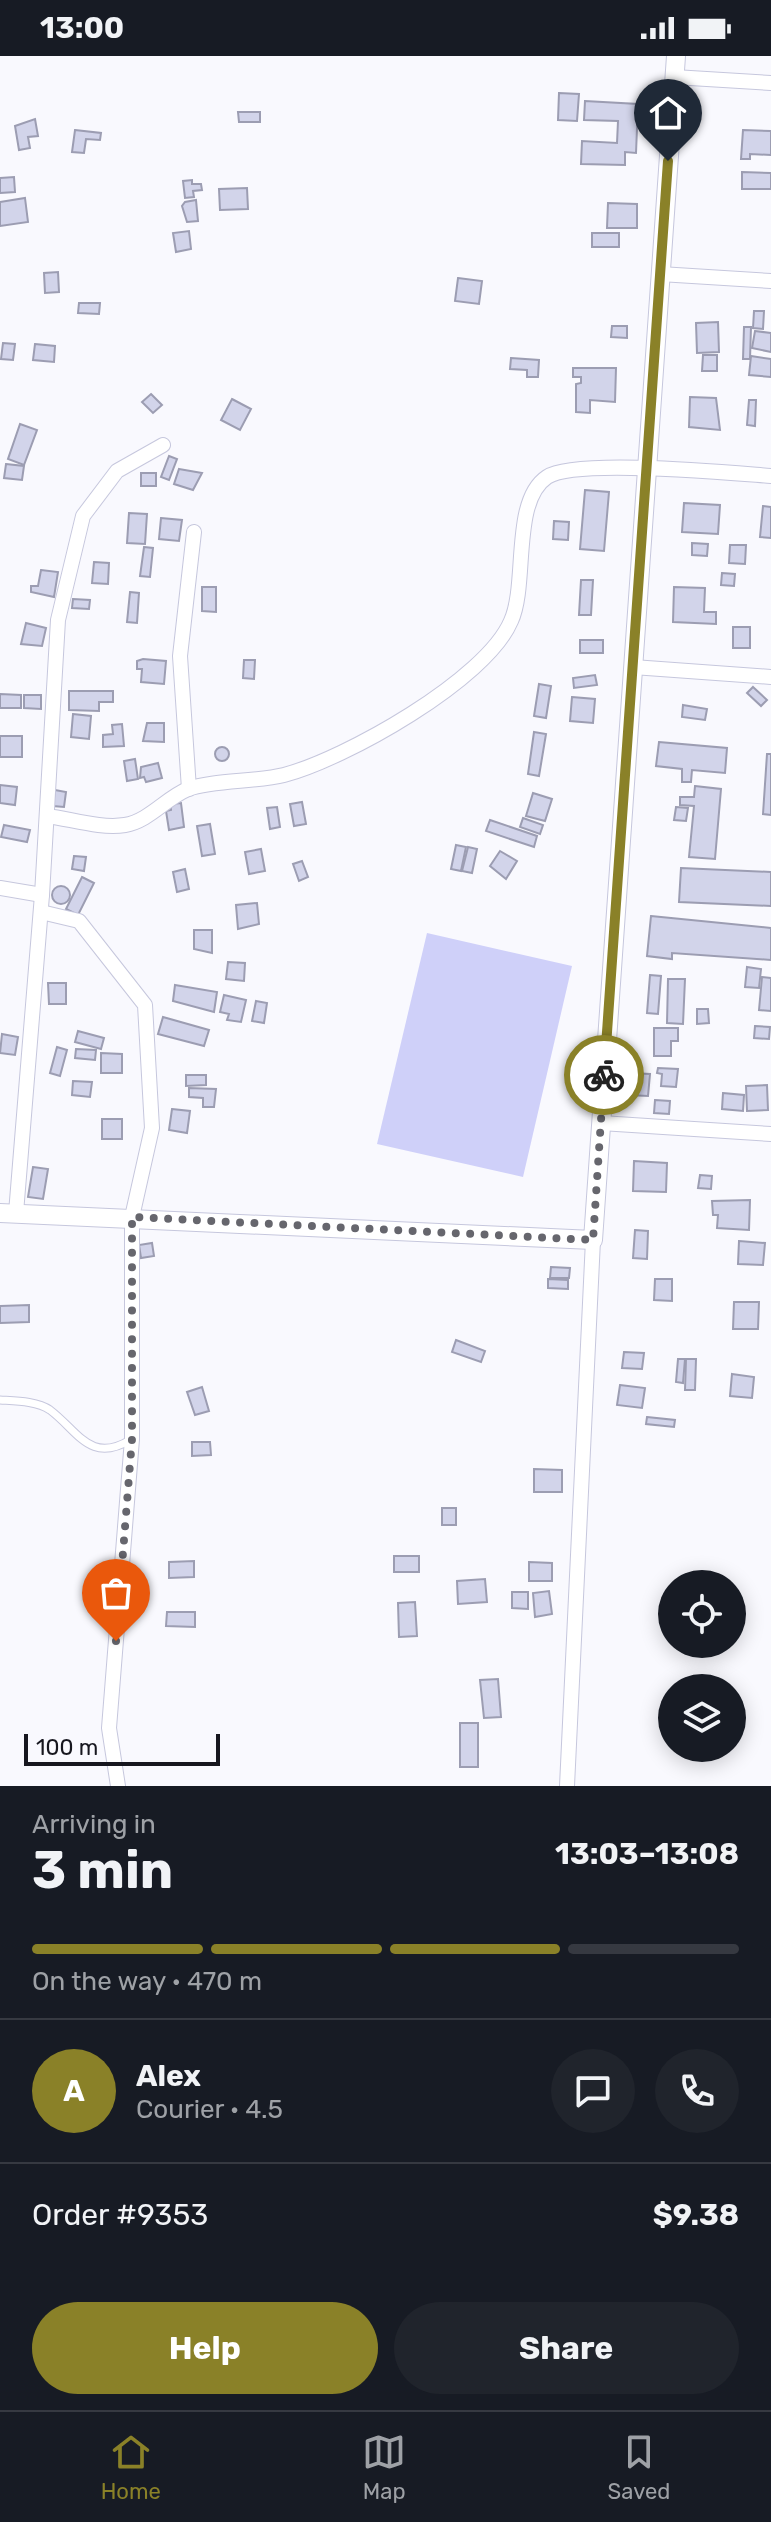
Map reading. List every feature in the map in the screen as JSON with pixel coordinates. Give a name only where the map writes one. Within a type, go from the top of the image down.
[{"type":"street","points":[[567,1786],[593,1240],[676,56]]},
{"type":"street","points":[[674,77],[771,83]]},
{"type":"street","points":[[660,274],[771,281]]},
{"type":"street","points":[[163,445],[117,471],[83,516],[58,620],[41,912],[8,1213],[593,1240]]},
{"type":"street","points":[[47,816],[126,825],[189,789],[246,782],[306,768],[359,742],[456,684],[478,666],[511,622],[517,605],[526,519],[539,486],[555,473],[647,467],[771,476]]},
{"type":"street","points":[[189,789],[180,656],[194,532]]},
{"type":"street","points":[[633,667],[771,677]]},
{"type":"street","points":[[0,888],[42,895]]},
{"type":"street","points":[[41,912],[79,921],[145,1005],[152,1128],[132,1217],[132,1439],[109,1728],[118,1786]]},
{"type":"street","points":[[601,1123],[771,1134]]},
{"type":"lane","points":[[0,1400],[48,1408],[91,1447],[117,1448],[132,1439]]},
{"type":"shaded area","points":[[427,933],[572,966],[523,1177],[377,1144]]},
{"type":"building","points":[[559,93],[579,94],[577,121],[558,120]]},
{"type":"building","points":[[585,101],[638,104],[636,153],[625,152],[625,165],[581,164],[582,141],[617,143],[618,121],[584,120]]},
{"type":"building","points":[[238,112],[260,112],[260,122],[239,122]]},
{"type":"building","points":[[35,119],[38,136],[28,137],[30,148],[19,150],[15,126]]},
{"type":"building","points":[[75,130],[101,133],[100,140],[86,139],[84,153],[72,152]]},
{"type":"building","points":[[743,130],[771,131],[771,155],[750,154],[750,159],[741,159]]},
{"type":"building","points":[[742,172],[771,173],[771,189],[742,189]]},
{"type":"building","points":[[14,177],[15,192],[0,193],[0,178]]},
{"type":"building","points":[[192,180],[192,184],[201,184],[202,190],[193,191],[194,197],[185,198],[183,181]]},
{"type":"building","points":[[247,188],[248,209],[220,210],[219,189]]},
{"type":"building","points":[[25,198],[28,222],[0,226],[0,202]]},
{"type":"building","points":[[196,200],[198,221],[187,222],[182,206],[185,202]]},
{"type":"building","points":[[608,203],[637,204],[637,228],[607,228]]},
{"type":"building","points":[[189,231],[191,249],[176,252],[173,233]]},
{"type":"building","points":[[592,233],[619,233],[619,247],[592,247]]},
{"type":"building","points":[[58,272],[59,292],[45,293],[44,273]]},
{"type":"building","points":[[458,278],[482,281],[479,304],[455,301]]},
{"type":"building","points":[[79,303],[100,303],[99,314],[78,313]]},
{"type":"building","points":[[754,311],[764,311],[763,329],[753,328]]},
{"type":"building","points":[[718,322],[719,352],[697,353],[696,323]]},
{"type":"building","points":[[612,326],[627,326],[627,338],[611,337]]},
{"type":"building","points":[[744,327],[751,327],[750,359],[743,359]]},
{"type":"building","points":[[755,331],[771,333],[771,352],[752,348]]},
{"type":"building","points":[[3,343],[15,344],[13,360],[1,359]]},
{"type":"building","points":[[35,344],[55,346],[54,362],[33,360]]},
{"type":"building","points":[[703,355],[717,355],[717,371],[702,371]]},
{"type":"building","points":[[751,356],[771,359],[771,377],[749,375]]},
{"type":"building","points":[[511,358],[539,360],[538,377],[527,377],[527,370],[510,369]]},
{"type":"building","points":[[573,368],[616,368],[615,402],[590,400],[590,413],[576,412],[576,384],[581,383],[581,377],[573,377]]},
{"type":"building","points":[[151,394],[162,405],[153,413],[142,402]]},
{"type":"building","points":[[690,397],[716,398],[720,430],[689,427]]},
{"type":"building","points":[[232,399],[251,409],[240,430],[221,420]]},
{"type":"building","points":[[749,400],[756,400],[755,426],[747,425]]},
{"type":"building","points":[[20,424],[37,430],[24,465],[8,459]]},
{"type":"building","points":[[169,456],[177,459],[169,480],[161,477]]},
{"type":"building","points":[[6,464],[24,466],[22,480],[4,478]]},
{"type":"building","points":[[179,469],[202,473],[193,490],[174,484]]},
{"type":"building","points":[[141,473],[156,473],[156,486],[141,486]]},
{"type":"building","points":[[585,490],[609,492],[604,551],[580,549]]},
{"type":"building","points":[[684,503],[720,505],[718,534],[682,532]]},
{"type":"building","points":[[763,506],[771,507],[771,538],[760,537]]},
{"type":"building","points":[[129,513],[147,514],[145,544],[127,543]]},
{"type":"building","points":[[161,518],[182,520],[179,541],[159,539]]},
{"type":"building","points":[[554,521],[569,522],[568,540],[553,539]]},
{"type":"building","points":[[692,543],[708,544],[707,556],[692,555]]},
{"type":"building","points":[[730,545],[746,545],[745,564],[729,563]]},
{"type":"building","points":[[144,547],[153,548],[150,577],[140,576]]},
{"type":"building","points":[[94,562],[109,563],[108,584],[92,583]]},
{"type":"building","points":[[41,570],[58,572],[54,597],[31,592],[31,586],[38,586]]},
{"type":"building","points":[[722,573],[735,574],[734,586],[721,585]]},
{"type":"building","points":[[581,580],[593,580],[591,615],[579,615]]},
{"type":"building","points":[[202,587],[216,587],[216,612],[202,611]]},
{"type":"building","points":[[674,587],[705,588],[704,612],[716,612],[716,624],[673,622]]},
{"type":"building","points":[[130,592],[139,593],[137,623],[127,622]]},
{"type":"building","points":[[73,599],[90,600],[89,609],[72,608]]},
{"type":"building","points":[[26,623],[46,628],[42,646],[21,644]]},
{"type":"building","points":[[733,627],[750,627],[750,648],[733,648]]},
{"type":"building","points":[[580,640],[603,640],[603,653],[580,653]]},
{"type":"building","points":[[244,660],[255,660],[254,679],[243,678]]},
{"type":"building","points":[[137,661],[166,661],[164,684],[141,682],[142,669],[137,669]]},
{"type":"building","points":[[595,675],[597,685],[574,688],[573,678]]},
{"type":"building","points":[[539,684],[551,686],[546,718],[534,716]]},
{"type":"building","points":[[753,687],[767,700],[761,706],[747,693]]},
{"type":"building","points":[[69,691],[113,691],[113,702],[99,702],[99,711],[69,710]]},
{"type":"building","points":[[0,694],[21,695],[21,708],[0,708]]},
{"type":"building","points":[[24,695],[41,695],[41,709],[24,708]]},
{"type":"building","points":[[572,697],[595,699],[593,723],[570,721]]},
{"type":"building","points":[[683,705],[707,709],[705,720],[682,717]]},
{"type":"building","points":[[73,714],[91,716],[89,739],[71,737]]},
{"type":"building","points":[[147,723],[164,723],[164,742],[143,741]]},
{"type":"building","points":[[122,724],[124,746],[103,747],[103,735],[113,734],[112,725]]},
{"type":"building","points":[[534,732],[546,734],[539,776],[528,774]]},
{"type":"building","points":[[0,736],[22,736],[22,757],[0,757]]},
{"type":"building","points":[[659,742],[727,748],[725,773],[692,770],[691,782],[682,782],[682,769],[656,766]]},
{"type":"building","points":[[222,747],[229,754],[222,761],[215,754]]},
{"type":"building","points":[[767,754],[771,754],[771,815],[763,814]]},
{"type":"building","points":[[135,759],[138,779],[127,781],[124,761]]},
{"type":"building","points":[[158,763],[162,778],[146,782],[144,777],[140,778],[141,767]]},
{"type":"building","points":[[0,785],[17,787],[15,805],[0,803]]},
{"type":"building","points":[[695,786],[721,789],[715,859],[689,857],[694,806],[680,805],[680,797],[694,797]]},
{"type":"building","points":[[55,790],[66,792],[64,807],[53,806]]},
{"type":"building","points":[[533,793],[552,799],[545,821],[526,816]]},
{"type":"building","points":[[302,802],[306,824],[294,826],[290,804]]},
{"type":"building","points":[[181,803],[184,827],[169,830],[166,811],[171,810],[171,804]]},
{"type":"building","points":[[277,807],[280,827],[270,829],[267,808]]},
{"type":"building","points":[[676,807],[688,808],[686,821],[674,820]]},
{"type":"building","points":[[523,818],[543,825],[540,834],[520,827]]},
{"type":"building","points":[[490,820],[537,836],[534,847],[486,831]]},
{"type":"building","points":[[210,824],[215,854],[202,856],[197,826]]},
{"type":"building","points":[[4,825],[30,830],[27,842],[1,837]]},
{"type":"building","points":[[456,845],[466,847],[461,871],[451,869]]},
{"type":"building","points":[[468,847],[477,849],[472,873],[462,871]]},
{"type":"building","points":[[261,849],[265,871],[249,874],[245,852]]},
{"type":"building","points":[[500,851],[517,861],[506,879],[490,866]]},
{"type":"building","points":[[74,856],[86,857],[84,871],[72,869]]},
{"type":"building","points":[[302,861],[308,877],[299,881],[293,864]]},
{"type":"building","points":[[681,868],[771,872],[771,906],[679,902]]},
{"type":"building","points":[[185,869],[189,889],[177,892],[173,872]]},
{"type":"building","points":[[82,877],[94,883],[78,915],[66,909]]},
{"type":"building","points":[[61,886],[70,895],[61,904],[52,895]]},
{"type":"building","points":[[257,903],[259,924],[238,929],[236,905]]},
{"type":"building","points":[[651,916],[771,928],[771,960],[672,953],[672,959],[647,956]]},
{"type":"building","points":[[194,930],[212,930],[212,953],[194,949]]},
{"type":"building","points":[[228,962],[245,963],[244,981],[226,979]]},
{"type":"building","points":[[747,967],[761,969],[759,988],[745,987]]},
{"type":"building","points":[[650,975],[661,976],[658,1014],[647,1013]]},
{"type":"building","points":[[762,977],[771,978],[771,1011],[759,1010]]},
{"type":"building","points":[[668,979],[685,979],[683,1024],[667,1023]]},
{"type":"building","points":[[48,983],[66,983],[66,1004],[49,1004]]},
{"type":"building","points":[[175,985],[217,992],[214,1012],[173,1001]]},
{"type":"building","points":[[224,995],[246,1000],[241,1022],[227,1020],[229,1014],[220,1012]]},
{"type":"building","points":[[256,1001],[267,1003],[264,1023],[252,1021]]},
{"type":"building","points":[[697,1009],[708,1009],[709,1023],[697,1024]]},
{"type":"building","points":[[163,1017],[209,1030],[204,1046],[158,1034]]},
{"type":"building","points":[[755,1026],[770,1027],[769,1039],[754,1038]]},
{"type":"building","points":[[654,1028],[678,1028],[678,1041],[671,1041],[671,1056],[654,1056]]},
{"type":"building","points":[[78,1031],[104,1038],[101,1049],[75,1042]]},
{"type":"building","points":[[2,1034],[18,1037],[15,1055],[0,1053]]},
{"type":"building","points":[[57,1047],[67,1050],[60,1076],[50,1073]]},
{"type":"building","points":[[76,1049],[96,1050],[95,1060],[75,1058]]},
{"type":"building","points":[[101,1053],[122,1054],[122,1073],[101,1073]]},
{"type":"building","points":[[658,1068],[678,1069],[676,1087],[661,1086],[662,1074],[657,1073]]},
{"type":"building","points":[[630,1073],[650,1074],[648,1096],[628,1095]]},
{"type":"building","points":[[186,1075],[206,1075],[206,1085],[186,1086]]},
{"type":"building","points":[[73,1081],[92,1082],[90,1097],[72,1095]]},
{"type":"building","points":[[767,1085],[768,1110],[747,1111],[746,1086]]},
{"type":"building","points":[[189,1088],[216,1089],[214,1107],[203,1107],[203,1098],[189,1097]]},
{"type":"building","points":[[723,1093],[744,1095],[743,1111],[722,1109]]},
{"type":"building","points":[[655,1100],[670,1101],[669,1114],[654,1113]]},
{"type":"building","points":[[172,1109],[190,1111],[187,1133],[169,1130]]},
{"type":"building","points":[[102,1119],[122,1119],[122,1139],[102,1139]]},
{"type":"building","points":[[634,1161],[667,1163],[666,1192],[633,1191]]},
{"type":"building","points":[[33,1167],[48,1169],[43,1199],[28,1197]]},
{"type":"building","points":[[700,1175],[712,1176],[711,1189],[698,1188]]},
{"type":"building","points":[[750,1200],[749,1230],[717,1228],[718,1215],[713,1215],[712,1201]]},
{"type":"building","points":[[635,1230],[648,1231],[647,1259],[633,1258]]},
{"type":"building","points":[[739,1241],[765,1243],[763,1265],[738,1264]]},
{"type":"building","points":[[152,1243],[154,1256],[141,1258],[139,1245]]},
{"type":"building","points":[[551,1267],[570,1268],[569,1278],[550,1278]]},
{"type":"building","points":[[548,1279],[568,1280],[568,1289],[548,1288]]},
{"type":"building","points":[[655,1279],[672,1279],[672,1301],[654,1300]]},
{"type":"building","points":[[734,1302],[759,1302],[758,1329],[733,1329]]},
{"type":"building","points":[[29,1305],[29,1322],[0,1323],[0,1306]]},
{"type":"building","points":[[456,1340],[485,1351],[481,1362],[452,1352]]},
{"type":"building","points":[[624,1352],[644,1353],[642,1369],[622,1368]]},
{"type":"building","points":[[678,1359],[685,1359],[683,1383],[676,1382]]},
{"type":"building","points":[[686,1359],[696,1359],[695,1390],[685,1390]]},
{"type":"building","points":[[732,1374],[754,1377],[752,1398],[730,1396]]},
{"type":"building","points":[[620,1385],[645,1388],[642,1408],[617,1405]]},
{"type":"building","points":[[202,1387],[209,1411],[195,1415],[187,1392]]},
{"type":"building","points":[[647,1417],[675,1420],[674,1427],[646,1424]]},
{"type":"building","points":[[192,1442],[210,1442],[211,1455],[192,1456]]},
{"type":"building","points":[[534,1469],[562,1470],[562,1492],[534,1492]]},
{"type":"building","points":[[442,1508],[456,1508],[456,1525],[442,1525]]},
{"type":"building","points":[[394,1556],[419,1556],[419,1572],[394,1572]]},
{"type":"building","points":[[194,1561],[194,1577],[169,1578],[169,1562]]},
{"type":"building","points":[[529,1562],[552,1563],[552,1581],[529,1581]]},
{"type":"building","points":[[485,1579],[487,1602],[458,1604],[457,1581]]},
{"type":"building","points":[[549,1591],[552,1614],[535,1617],[533,1593]]},
{"type":"building","points":[[512,1592],[528,1592],[528,1609],[512,1608]]},
{"type":"building","points":[[415,1602],[417,1636],[399,1637],[398,1603]]},
{"type":"building","points":[[167,1612],[195,1612],[195,1627],[166,1626]]},
{"type":"building","points":[[498,1679],[501,1717],[484,1718],[480,1680]]},
{"type":"building","points":[[460,1723],[478,1723],[478,1767],[460,1767]]},
{"type":"way so far","points":[[116,1641],[132,1439],[132,1217],[593,1240],[604,1075]]},
{"type":"route","points":[[604,1075],[668,161]]}]
